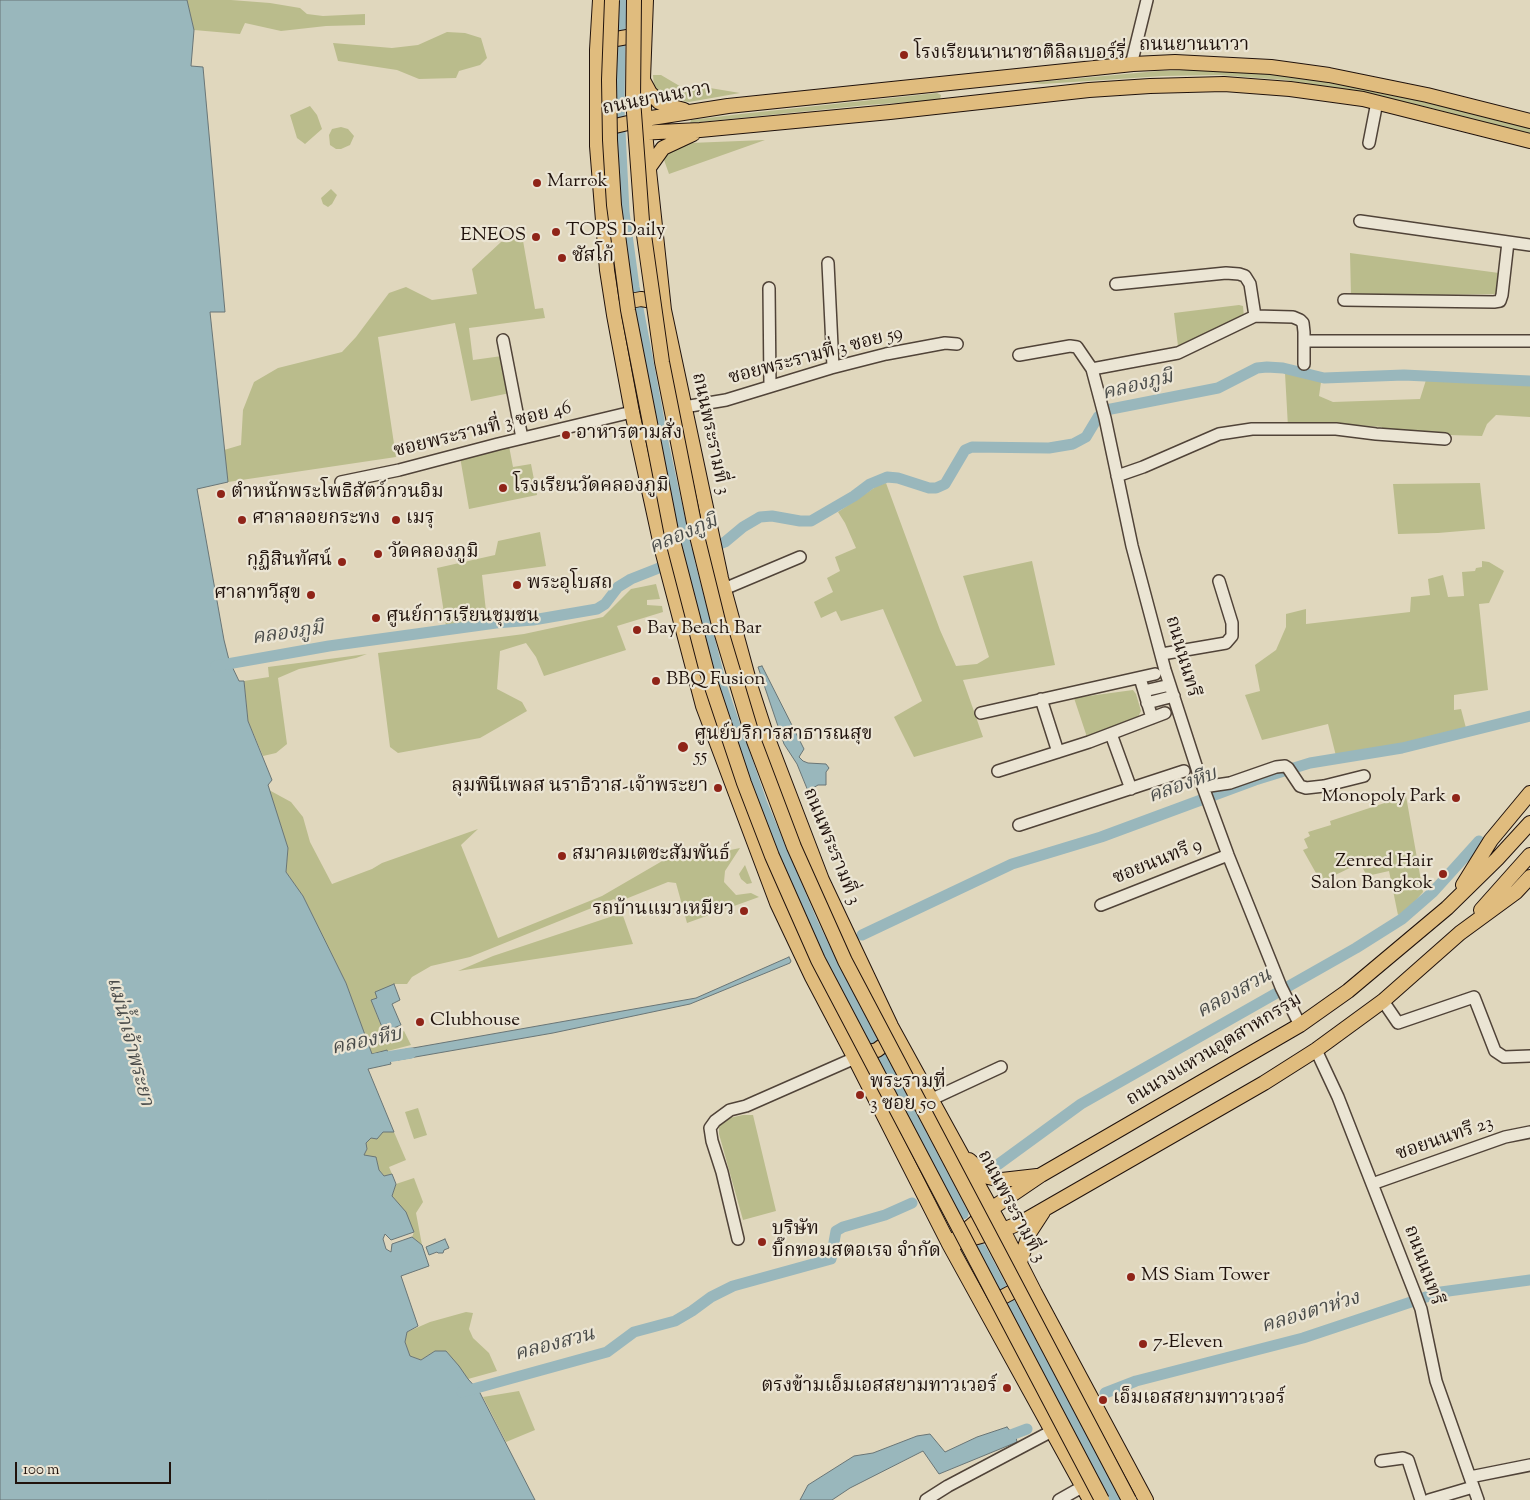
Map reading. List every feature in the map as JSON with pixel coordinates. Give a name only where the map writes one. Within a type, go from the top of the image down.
[{"type":"main road","points":[[600,0],[597,130],[607,270],[632,412],[662,550],[703,706],[778,903],[812,978],[853,1054],[949,1244],[1090,1500]]},
{"type":"main road","points":[[612,0],[609,80],[610,140],[614,205],[628,310],[673,541],[707,672],[731,746],[772,856],[818,960],[1102,1500]]},
{"type":"main road","name":"ถนนพระรามที่ 3","points":[[634,0],[634,99],[642,221],[662,362],[695,528],[718,621],[754,740],[794,847],[845,961],[1129,1500]]},
{"type":"main road","name":"ถนนพระรามที่ 3","points":[[646,0],[643,79],[645,119],[636,129],[648,169],[664,310],[715,552],[751,688],[791,801],[822,880],[891,1026],[1003,1230],[1146,1500]]},
{"type":"main road","points":[[598,26],[609,36],[620,39],[633,36],[644,27]]},
{"type":"main road","name":"ถนนยานนาวา","points":[[645,119],[728,106],[1175,62],[1223,63],[1293,69],[1427,96],[1530,121]]},
{"type":"main road","points":[[643,79],[650,92],[659,102],[690,112]]},
{"type":"main road","points":[[956,83],[947,89],[951,96],[956,98],[1003,91],[1024,91],[1031,97]]},
{"type":"main road","name":"ถนนยานนาวา","points":[[597,130],[700,130],[1150,86],[1224,84],[1290,89],[1363,99],[1530,141]]},
{"type":"main road","points":[[648,169],[663,148],[700,130]]},
{"type":"main road","points":[[614,315],[635,300],[652,301],[664,310]]},
{"type":"main road","name":"ถนนวงแหวนอุตสาหกรรม","points":[[1447,908],[1492,840],[1530,792]]},
{"type":"main road","name":"ถนนวงแหวนอุตสาหกรรม","points":[[949,1244],[991,1209],[1041,1175],[1300,1025],[1362,980],[1447,908],[1497,859],[1530,823]]},
{"type":"main road","points":[[1460,933],[1530,856]]},
{"type":"main road","points":[[949,1244],[1003,1230],[1022,1222],[1209,1115],[1316,1050],[1383,1001],[1460,933],[1516,892],[1530,877]]},
{"type":"main road","points":[[853,1054],[877,1050],[884,1044],[891,1026]]},
{"type":"main road","points":[[957,1149],[988,1177],[1002,1180],[1041,1175]]},
{"type":"main road","points":[[1020,1262],[1030,1232],[1045,1209]]},
{"type":"main road","points":[[990,1318],[999,1299],[1014,1292],[1035,1293]]},
{"type":"street","points":[[1131,65],[1147,0]]},
{"type":"street","points":[[1369,143],[1377,102]]},
{"type":"street","points":[[1360,221],[1530,245]]},
{"type":"street","points":[[1344,300],[1494,302],[1500,300],[1508,242]]},
{"type":"street","points":[[828,263],[833,367]]},
{"type":"street","points":[[1116,284],[1226,273],[1239,274],[1245,276],[1250,284],[1256,316]]},
{"type":"street","points":[[768,288],[770,386]]},
{"type":"street","points":[[1092,370],[1178,353],[1256,316],[1293,317],[1300,320],[1303,323],[1304,364]]},
{"type":"street","points":[[503,340],[522,438]]},
{"type":"street","points":[[1304,341],[1530,341]]},
{"type":"street","name":"ซอยพระรามที่ 3 ซอย 59","points":[[684,407],[726,400],[833,367],[906,350],[945,343],[957,344]]},
{"type":"street","name":"ถนนนนทรี","points":[[1019,355],[1070,346],[1077,347],[1092,370],[1105,418],[1134,553],[1172,691],[1228,855],[1282,991],[1300,1025]]},
{"type":"street","name":"ซอยพระรามที่ 3 ซอย 46","points":[[341,482],[399,470],[632,412]]},
{"type":"street","points":[[1117,476],[1143,467],[1219,434],[1252,429],[1336,429],[1445,439]]},
{"type":"street","points":[[724,589],[800,557]]},
{"type":"street","points":[[1162,654],[1226,643],[1232,636],[1232,623],[1219,581]]},
{"type":"street","points":[[981,713],[1155,674]]},
{"type":"street","points":[[1140,678],[1152,718]]},
{"type":"street","points":[[1144,691],[1172,691]]},
{"type":"street","points":[[1147,703],[1172,691]]},
{"type":"street","points":[[1041,699],[1058,752]]},
{"type":"street","points":[[998,771],[1111,734],[1165,713]]},
{"type":"street","points":[[1111,734],[1131,789]]},
{"type":"street","points":[[1206,794],[1230,783],[1284,766],[1290,771],[1300,786],[1306,788],[1324,786],[1364,776]]},
{"type":"street","points":[[1019,825],[1184,771]]},
{"type":"street","name":"ซอยนนทรี 9","points":[[1101,904],[1228,855]]},
{"type":"street","points":[[1383,1001],[1398,1024],[1474,998],[1495,1051],[1504,1057],[1530,1056]]},
{"type":"street","name":"ถนนนนทรี","points":[[1316,1050],[1338,1097],[1419,1303],[1436,1380],[1478,1500]]},
{"type":"street","points":[[738,1239],[710,1128],[715,1121],[730,1110],[746,1106],[853,1054]]},
{"type":"street","points":[[930,1100],[1001,1067]]},
{"type":"street","name":"ซอยนนทรี 23","points":[[1372,1184],[1505,1137],[1530,1132]]},
{"type":"street","points":[[926,1500],[948,1486],[1052,1431]]},
{"type":"street","points":[[1382,1461],[1403,1458],[1408,1460],[1421,1500]]},
{"type":"street","points":[[1429,1500],[1471,1482],[1530,1466]]},
{"type":"street","points":[[1058,1500],[1082,1487]]},
{"type":"green space","points":[[187,0],[231,0],[270,3],[300,8],[307,14],[323,16],[365,14],[365,25],[326,26],[281,31],[245,23],[240,34],[194,30]]},
{"type":"green space","points":[[447,32],[465,33],[481,38],[487,58],[480,65],[459,71],[456,78],[419,79],[397,70],[338,61],[333,43],[392,48],[418,45]]},
{"type":"green space","points":[[1219,69],[1275,74],[1367,88],[1530,128],[1530,135],[1345,90],[1285,80],[1219,75],[1163,76],[1043,84],[1028,83],[1158,71]]},
{"type":"green space","points":[[653,75],[661,75],[683,88],[710,88],[740,93],[689,102],[669,100],[658,96],[654,87]]},
{"type":"green space","points":[[937,93],[941,95],[940,100],[868,105],[690,123],[691,120]]},
{"type":"green space","points":[[310,106],[317,115],[322,129],[305,144],[297,138],[290,115]]},
{"type":"green space","points":[[341,127],[348,129],[354,136],[350,145],[336,149],[330,145],[329,135],[332,129]]},
{"type":"green space","points":[[765,140],[669,174],[663,157],[672,147],[690,143]]},
{"type":"green space","points":[[331,189],[337,195],[328,207],[323,204],[321,198]]},
{"type":"green space","points":[[522,235],[535,309],[543,308],[545,318],[469,328],[473,360],[502,356],[510,393],[471,401],[455,323],[378,337],[396,457],[228,482],[224,450],[241,445],[243,410],[254,382],[278,368],[342,352],[356,337],[389,293],[406,287],[432,300],[477,294],[472,269],[501,242]]},
{"type":"green space","points":[[1350,253],[1499,273],[1496,294],[1351,296]]},
{"type":"green space","points":[[1243,306],[1244,317],[1183,347],[1178,346],[1174,313]]},
{"type":"green space","points":[[1285,373],[1321,382],[1319,396],[1333,402],[1420,399],[1426,380],[1530,385],[1530,417],[1496,415],[1487,424],[1482,436],[1382,433],[1382,427],[1356,425],[1352,429],[1288,427]]},
{"type":"green space","points":[[509,446],[513,467],[531,464],[537,495],[469,509],[460,457]]},
{"type":"green space","points":[[886,483],[940,630],[956,666],[977,664],[989,657],[963,576],[1032,561],[1055,665],[963,680],[983,737],[914,757],[894,717],[922,701],[883,609],[841,621],[836,611],[821,618],[814,602],[833,592],[827,578],[840,571],[835,557],[856,548],[838,512],[877,486]]},
{"type":"green space","points":[[1480,483],[1485,529],[1398,534],[1393,484]]},
{"type":"green space","points":[[540,532],[546,566],[482,575],[487,620],[446,626],[437,568],[495,555],[498,541]]},
{"type":"green space","points":[[1482,561],[1489,562],[1504,571],[1489,603],[1479,604],[1488,690],[1454,695],[1454,710],[1461,709],[1466,728],[1405,745],[1336,756],[1328,724],[1262,740],[1245,695],[1260,691],[1255,665],[1276,650],[1286,627],[1286,614],[1306,609],[1306,624],[1410,612],[1411,597],[1430,595],[1428,579],[1443,575],[1448,597],[1464,596],[1462,572],[1475,571],[1476,568],[1482,567]]},
{"type":"green space","points":[[656,584],[660,599],[647,600],[647,605],[662,606],[663,612],[617,626],[626,650],[544,676],[536,657],[526,643],[500,651],[497,689],[522,702],[527,711],[480,738],[398,753],[390,747],[378,653],[524,634],[603,617],[631,589]]},
{"type":"green space","points":[[367,654],[356,658],[299,669],[278,678],[287,744],[276,753],[263,756],[248,721],[244,681],[269,677],[268,667]]},
{"type":"green space","points":[[1133,690],[1141,711],[1138,717],[1087,737],[1074,698]]},
{"type":"green space","points":[[269,790],[291,802],[303,817],[310,842],[332,884],[372,869],[382,863],[478,829],[461,845],[498,938],[602,896],[664,860],[692,858],[740,848],[725,871],[724,882],[736,895],[751,893],[759,897],[687,923],[676,883],[668,882],[618,902],[614,899],[470,957],[431,966],[412,977],[407,984],[394,984],[377,998],[371,1000],[386,1038],[404,1031],[411,1045],[372,1055],[346,983],[303,896],[286,872],[288,848]]},
{"type":"green space","points":[[1406,796],[1423,892],[1408,909],[1398,915],[1389,871],[1367,876],[1360,863],[1321,882],[1303,850],[1308,848],[1304,839],[1310,836],[1308,832],[1331,825],[1330,821]]},
{"type":"green space","points":[[745,865],[752,883],[747,884],[741,879],[739,874]]},
{"type":"green space","points":[[622,913],[633,944],[458,971],[493,956]]},
{"type":"green space","points":[[418,1108],[427,1135],[414,1139],[405,1112]]},
{"type":"green space","points":[[753,1115],[776,1211],[743,1220],[719,1134],[719,1126],[725,1119]]},
{"type":"green space","points":[[383,1132],[394,1132],[406,1160],[389,1167],[392,1174],[384,1176],[379,1170],[376,1158],[364,1155],[367,1149],[366,1143]]},
{"type":"green space","points":[[414,1178],[423,1202],[416,1213],[422,1245],[412,1237],[414,1232],[392,1196],[396,1184]]},
{"type":"green space","points":[[466,1312],[473,1313],[469,1329],[473,1338],[489,1353],[497,1371],[468,1379],[446,1351],[435,1351],[421,1360],[410,1356],[405,1342],[407,1332],[430,1322]]},
{"type":"green space","points":[[519,1391],[535,1430],[506,1442],[483,1397]]},
{"type":"water","name":"แม่น้ำเจ้าพระยา","points":[[0,0],[187,0],[194,30],[191,66],[203,67],[225,312],[210,312],[228,482],[197,489],[224,640],[229,660],[239,681],[244,681],[248,721],[272,780],[268,785],[288,848],[286,872],[303,896],[346,983],[372,1054],[387,1050],[391,1064],[368,1069],[394,1132],[383,1132],[377,1139],[371,1138],[366,1143],[367,1149],[364,1155],[376,1157],[379,1170],[384,1176],[392,1174],[396,1184],[392,1196],[406,1212],[414,1232],[391,1240],[385,1234],[383,1239],[386,1249],[391,1252],[392,1244],[412,1237],[422,1245],[429,1266],[401,1276],[418,1326],[407,1332],[405,1342],[410,1356],[421,1360],[435,1351],[446,1351],[479,1391],[535,1500],[0,1500]]},
{"type":"water","points":[[762,666],[804,749],[799,757],[808,763],[826,764],[829,768],[826,772],[826,785],[818,785],[808,791],[797,764],[784,744],[758,667]]},
{"type":"water","points":[[789,957],[790,963],[690,1004],[553,1033],[398,1060],[396,1051],[696,998]]},
{"type":"water","points":[[394,984],[400,1000],[392,1004],[401,1025],[384,1032],[371,1000],[377,998],[375,992]]},
{"type":"water","points":[[445,1239],[449,1248],[444,1250],[443,1253],[437,1252],[429,1255],[426,1247]]},
{"type":"water","points":[[1007,1427],[1012,1433],[1016,1431],[1019,1436],[1016,1437],[1017,1442],[939,1474],[923,1451],[850,1488],[832,1500],[800,1500],[808,1485],[854,1456],[873,1453],[917,1436],[930,1434],[945,1452],[977,1437]]},
{"type":"waterway","points":[[622,0],[619,110],[624,212],[634,287],[664,447],[688,557],[722,688],[762,804],[812,922],[835,970],[963,1214]]},
{"type":"waterway","name":"คลองภูมิ","points":[[216,666],[329,646],[496,623],[533,620],[597,609],[605,604],[618,587],[631,579],[725,542],[743,527],[760,517],[772,516],[811,521],[854,496],[870,484],[887,477],[898,478],[929,488],[936,488],[945,484],[965,450],[972,447],[1049,448],[1073,444],[1086,437],[1098,417],[1106,410],[1218,388],[1257,368],[1283,368],[1324,378],[1404,375],[1530,381]]},
{"type":"waterway","name":"คลองหีบ","points":[[862,935],[1012,864],[1101,837],[1255,780],[1310,763],[1402,748],[1530,716]]},
{"type":"waterway","name":"คลองสวน","points":[[996,1166],[1081,1104],[1356,948],[1402,919],[1433,892],[1479,841]]},
{"type":"waterway","name":"คลองหีบ","points":[[375,1059],[411,1053]]},
{"type":"waterway","name":"คลองสวน","points":[[462,1392],[607,1352],[634,1332],[675,1321],[711,1297],[733,1286],[831,1259],[836,1231],[843,1227],[885,1215],[912,1203]]},
{"type":"waterway","points":[[981,1249],[1115,1500]]},
{"type":"waterway","name":"คลองตาห่วง","points":[[1105,1393],[1136,1381],[1303,1338],[1441,1292],[1530,1280]]},
{"type":"waterway","name":"คลองตาห่วง","points":[[1003,1438],[1027,1429]]},
{"type":"place","name":"โรงเรียนนานาชาติลิลเบอร์รี่","points":[[904,55]]},
{"type":"place","name":"Marrok","points":[[537,183]]},
{"type":"place","name":"TOPS Daily","points":[[556,232]]},
{"type":"place","name":"ENEOS","points":[[536,237]]},
{"type":"place","name":"ซัสโก้","points":[[562,258]]},
{"type":"place","name":"อาหารตามสั่ง","points":[[566,435]]},
{"type":"place","name":"โรงเรียนวัดคลองภูมิ","points":[[503,488]]},
{"type":"place","name":"ตำหนักพระโพธิสัตว์กวนอิม","points":[[221,494]]},
{"type":"place","name":"ศาลาลอยกระทง","points":[[242,520]]},
{"type":"place","name":"เมรุ","points":[[396,520]]},
{"type":"place","name":"วัดคลองภูมิ","points":[[378,554]]},
{"type":"place","name":"กุฏิสินทัศน์","points":[[342,562]]},
{"type":"place","name":"พระอุโบสถ","points":[[517,585]]},
{"type":"place","name":"ศาลาทวีสุข","points":[[311,595]]},
{"type":"place","name":"ศูนย์การเรียนชุมชน","points":[[376,618]]},
{"type":"place","name":"Bay Beach Bar","points":[[637,630]]},
{"type":"place","name":"BBQ Fusion","points":[[656,681]]},
{"type":"place","name":"ศูนย์บริการสาธารณสุข 55","points":[[683,747]]},
{"type":"place","name":"ลุมพินีเพลส นราธิวาส-เจ้าพระยา","points":[[718,788]]},
{"type":"place","name":"Monopoly Park","points":[[1456,798]]},
{"type":"place","name":"สมาคมเตชะสัมพันธ์","points":[[562,856]]},
{"type":"place","name":"Zenred Hair Salon Bangkok","points":[[1443,874]]},
{"type":"place","name":"รถบ้านแมวเหมียว","points":[[744,911]]},
{"type":"place","name":"Clubhouse","points":[[420,1022]]},
{"type":"place","name":"พระรามที่ 3 ซอย 50","points":[[860,1095]]},
{"type":"place","name":"บริษัท บิ๊กทอมสตอเรจ จำกัด","points":[[762,1242]]},
{"type":"place","name":"MS Siam Tower","points":[[1131,1277]]},
{"type":"place","name":"7-Eleven","points":[[1143,1344]]},
{"type":"place","name":"ตรงข้ามเอ็มเอสสยามทาวเวอร์","points":[[1007,1388]]},
{"type":"place","name":"เอ็มเอสสยามทาวเวอร์","points":[[1103,1400]]}]
